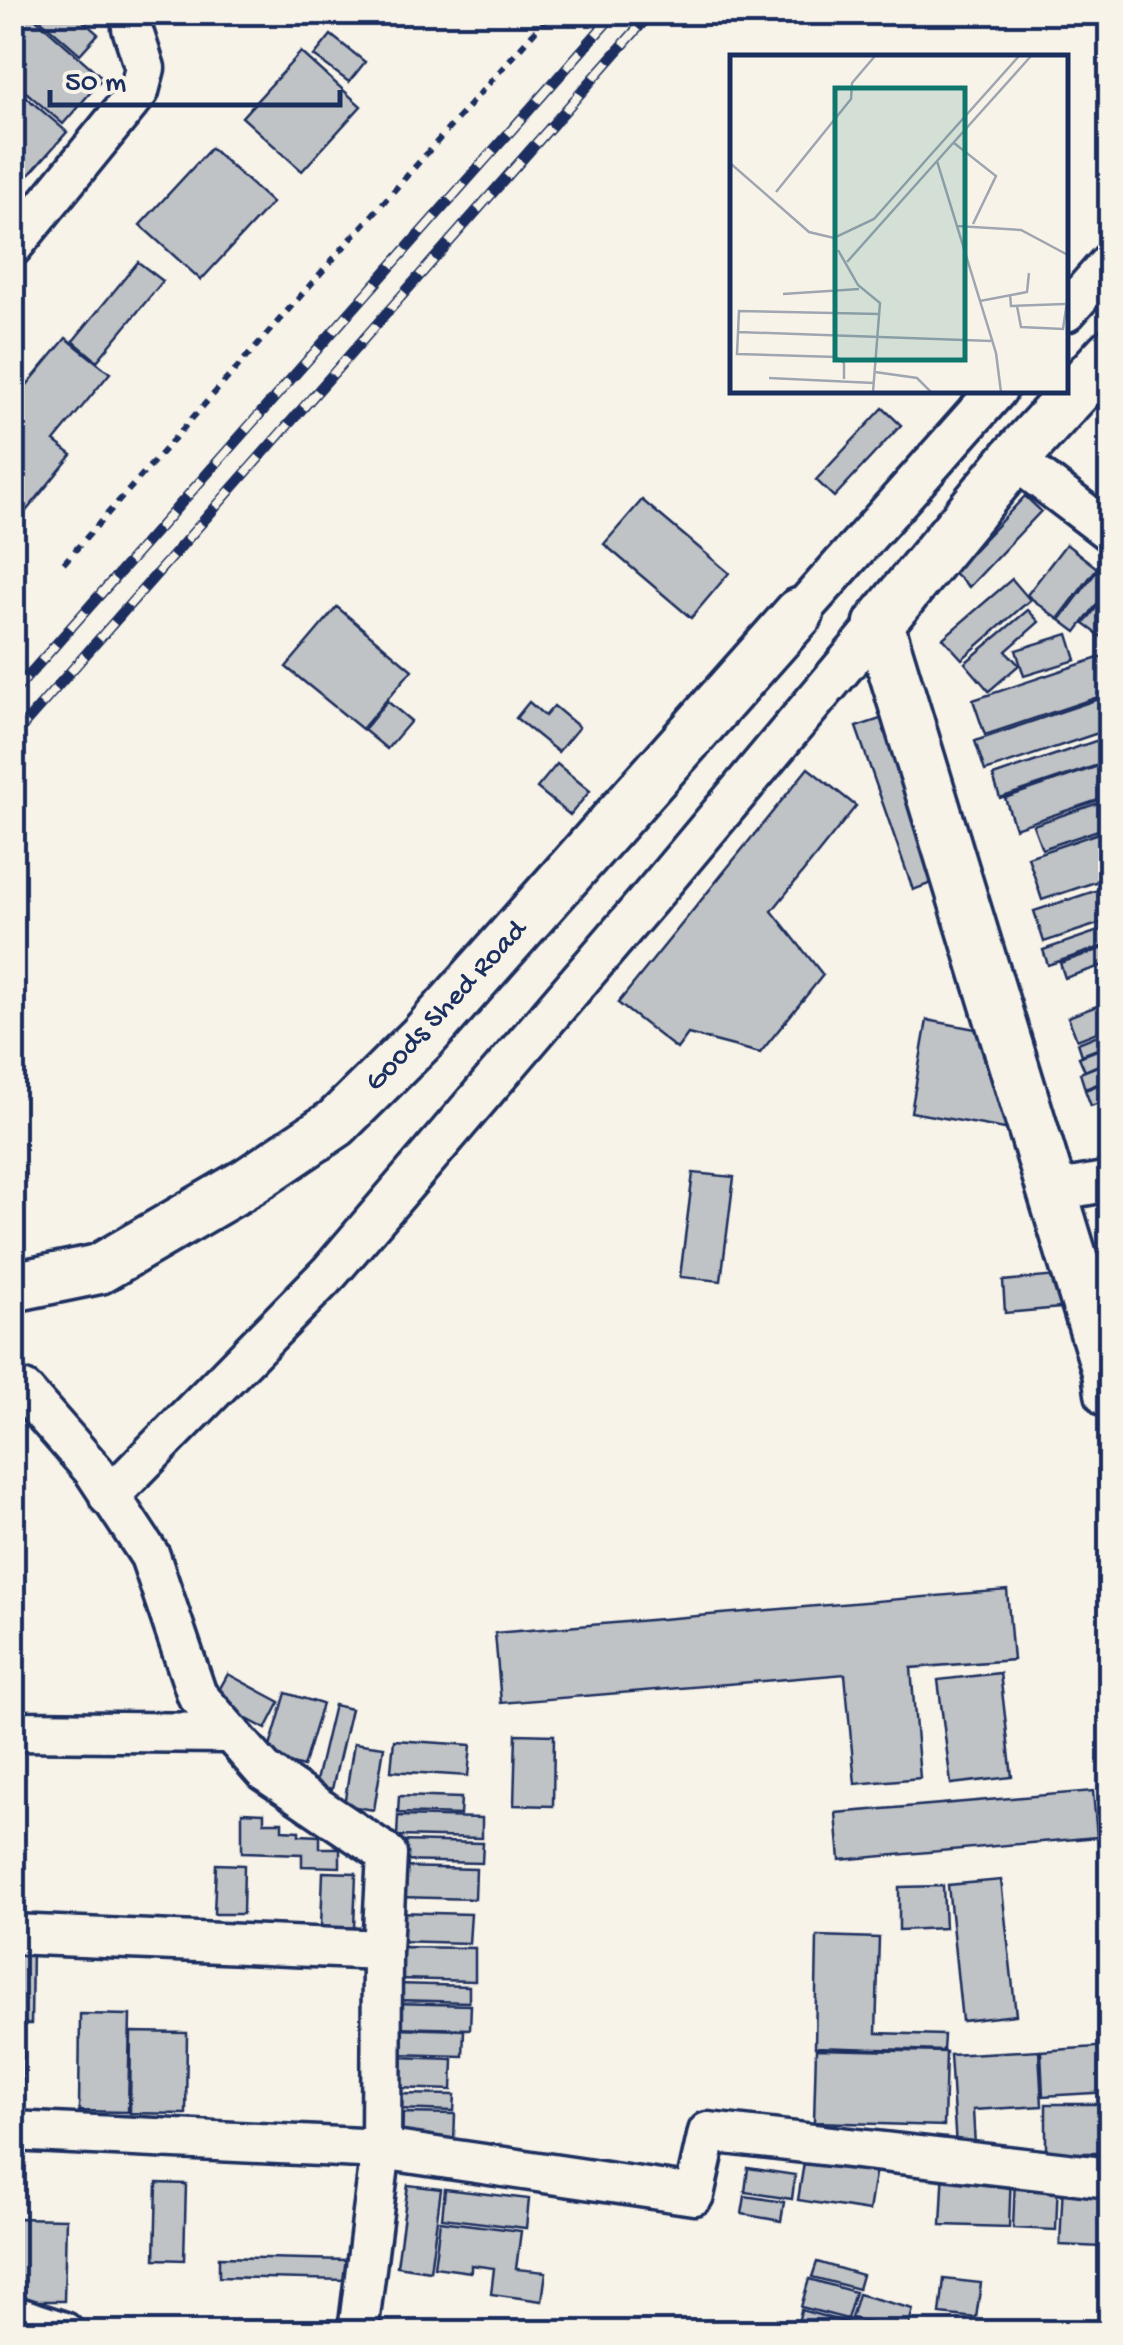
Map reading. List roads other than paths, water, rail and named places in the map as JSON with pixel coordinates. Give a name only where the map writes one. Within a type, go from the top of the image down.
[{"type":"main road","points":[[1109,1378],[1055,1191],[878,624],[1014,458],[1110,354]]},
{"type":"main road","name":"Goods Shed Road","points":[[12,1286],[99,1269],[250,1181],[336,1123],[424,1037],[799,612]]},
{"type":"street","points":[[12,247],[139,92],[144,68],[132,28],[134,12]]},
{"type":"street","points":[[1068,310],[1110,262]]},
{"type":"street","points":[[799,612],[994,392]]},
{"type":"street","points":[[1014,458],[1110,532]]},
{"type":"street","points":[[109,1497],[330,1272],[654,894],[878,624]]},
{"type":"street","points":[[1055,1191],[1110,1181]]},
{"type":"street","points":[[24,1391],[94,1471],[150,1556],[196,1695],[264,1771],[388,1854],[382,1950],[381,2149],[358,2332]]},
{"type":"street","points":[[12,1731],[227,1733]]},
{"type":"street","points":[[12,1934],[382,1950]]},
{"type":"street","points":[[12,2131],[381,2149],[694,2195],[708,2132],[1110,2178]]},
{"type":"street","points":[[12,2315],[64,2332]]},
{"type":"railway","points":[[12,694],[616,12]]},
{"type":"railway","points":[[12,738],[652,12]]}]
